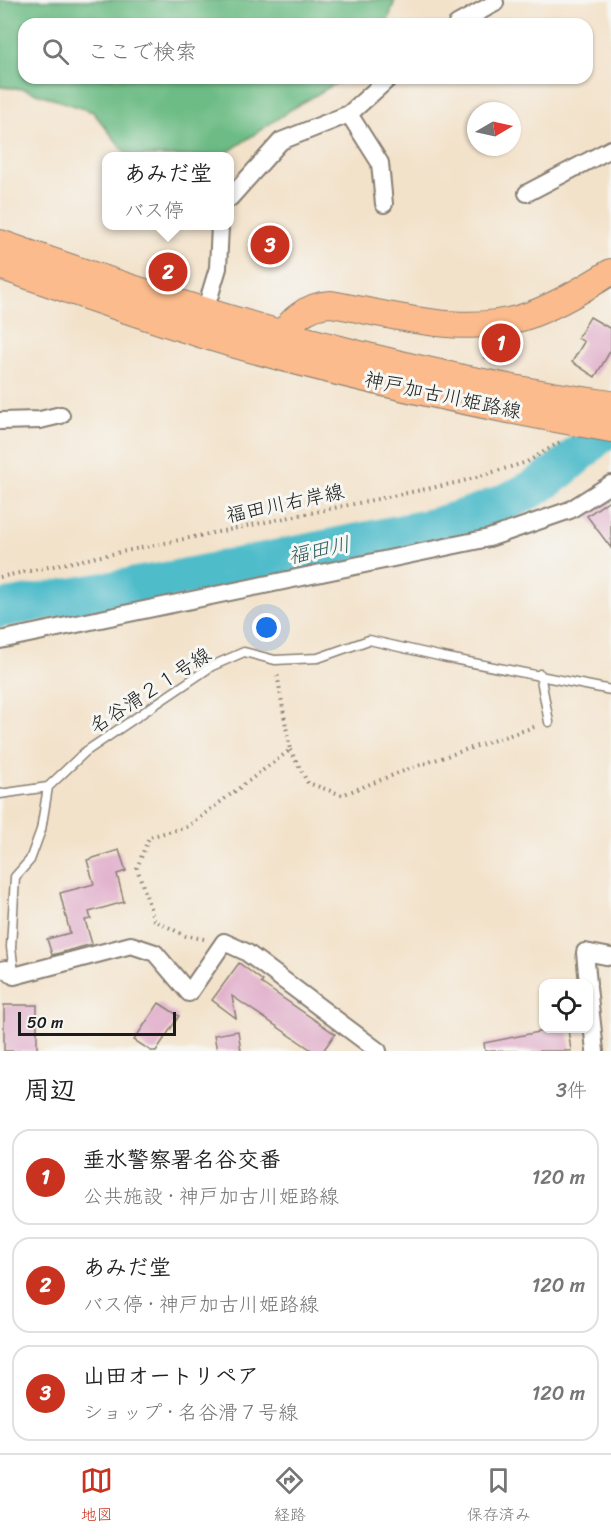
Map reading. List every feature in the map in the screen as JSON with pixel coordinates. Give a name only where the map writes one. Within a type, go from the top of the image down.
[{"type":"main road","name":"神戸加古川姫路線","points":[[0,243],[205,311],[279,344],[391,384],[589,431]]},
{"type":"main road","name":"神戸加古川姫路線","points":[[0,266],[139,314],[279,344],[608,403]]},
{"type":"main road","points":[[279,344],[310,308],[331,304],[458,325],[498,323],[547,308],[611,272]]},
{"type":"street","points":[[468,18],[495,3]]},
{"type":"street","points":[[234,194],[281,141],[349,114],[382,84]]},
{"type":"street","points":[[349,114],[380,163],[384,204]]},
{"type":"street","points":[[527,194],[611,148]]},
{"type":"street","points":[[205,311],[218,268],[220,230]]},
{"type":"street","points":[[0,421],[40,420],[61,415]]},
{"type":"street","points":[[0,640],[489,538],[570,510],[611,484]]},
{"type":"street","points":[[7,973],[131,945],[155,953],[189,993],[224,942],[246,952],[378,1051]]},
{"type":"street","points":[[587,979],[585,952],[611,957]]},
{"type":"street","points":[[593,1032],[595,1051]]},
{"type":"lane","name":"名谷滑２１号線","points":[[48,787],[85,752],[212,666],[244,652],[275,660],[318,658],[369,640],[611,690]]},
{"type":"lane","points":[[540,674],[549,722]]},
{"type":"lane","points":[[0,794],[48,787],[41,830],[30,860],[15,877],[11,947],[7,973]]},
{"type":"path","name":"福田川右岸線","points":[[0,577],[460,482],[527,462],[589,431]]},
{"type":"path","points":[[275,660],[290,750],[308,783],[342,795],[414,767],[549,722]]},
{"type":"path","points":[[186,936],[154,920],[137,868],[149,837],[187,827],[290,750]]},
{"type":"green space","points":[[0,0],[395,0],[389,18],[18,18],[18,84],[335,84],[292,109],[228,152],[125,152],[93,112],[24,89],[0,87]]},
{"type":"building","points":[[590,317],[611,329],[611,350],[595,377],[572,362],[584,342],[578,338]]},
{"type":"building","points":[[515,337],[512,362],[485,358],[488,339]]},
{"type":"building","points":[[611,499],[611,548],[587,516]]},
{"type":"building","points":[[119,850],[126,871],[117,874],[124,902],[89,912],[91,919],[85,920],[92,944],[52,955],[47,939],[70,933],[60,893],[94,884],[87,860]]},
{"type":"building","points":[[239,963],[263,981],[261,983],[335,1034],[323,1051],[313,1051],[232,996],[236,1018],[212,1000]]},
{"type":"building","points":[[159,1003],[179,1016],[156,1051],[151,1051],[134,1040]]},
{"type":"building","points":[[4,1005],[37,1005],[37,1051],[4,1051]]},
{"type":"building","points":[[238,1031],[241,1051],[217,1051],[214,1035]]},
{"type":"building","points":[[539,1032],[569,1033],[571,1051],[485,1051],[484,1043]]},
{"type":"waterway","name":"福田川","points":[[0,609],[171,580],[437,526],[498,506],[532,489],[564,467],[611,424]]},
{"type":"place","name":"山田オートリペア","points":[[270,245]]},
{"type":"place","name":"あみだ堂","points":[[168,272]]},
{"type":"place","name":"垂水警察署名谷交番","points":[[501,343]]}]
